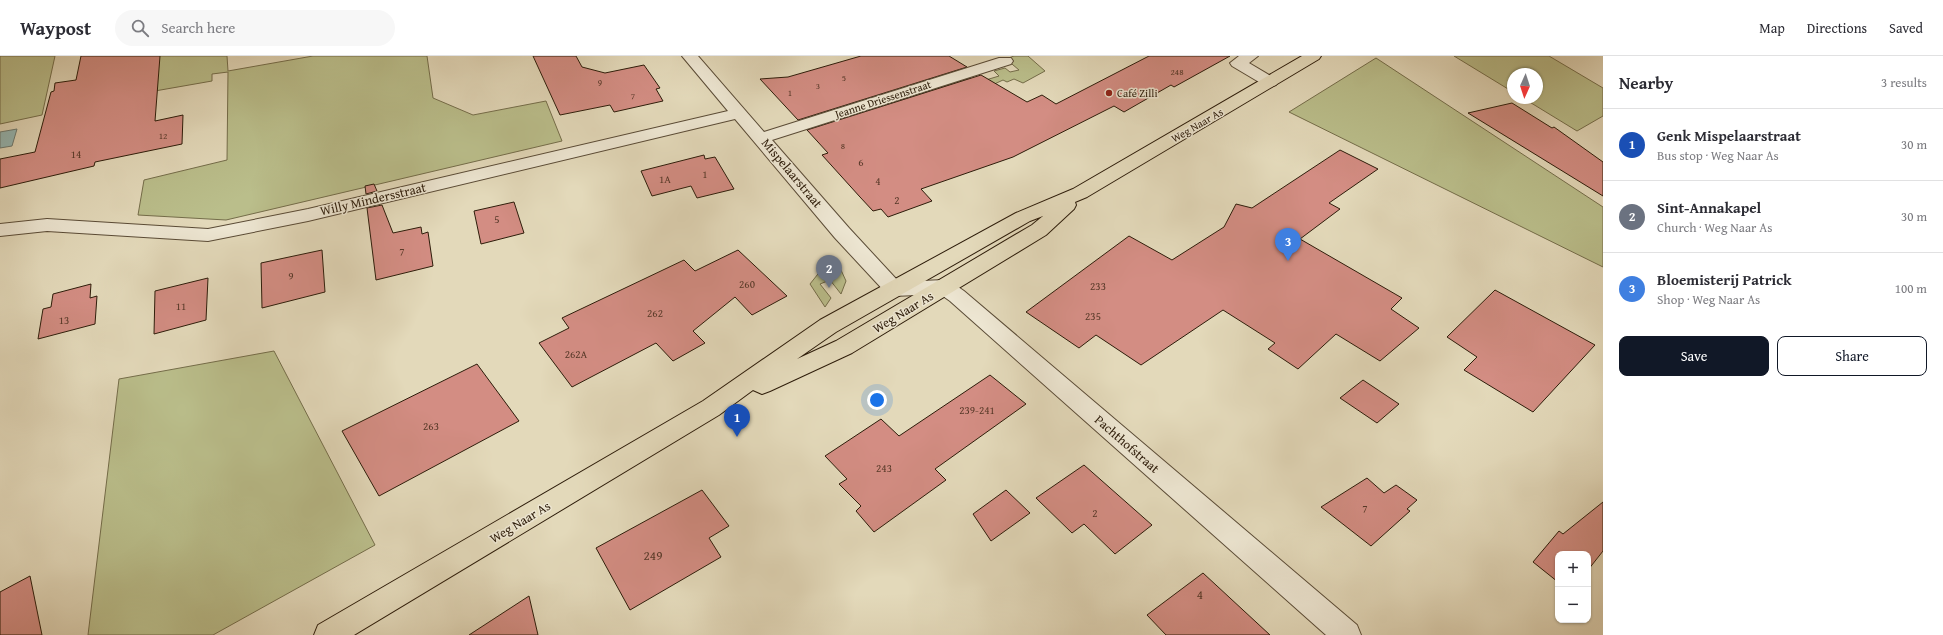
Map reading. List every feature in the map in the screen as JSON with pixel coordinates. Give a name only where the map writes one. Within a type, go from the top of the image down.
[{"type":"main road","name":"Weg Naar As","points":[[328,635],[711,408],[828,326],[1022,217],[1080,193],[1314,56]]},
{"type":"main road","name":"Weg Naar As","points":[[711,408],[844,347],[1039,230],[1080,193]]},
{"type":"street","name":"Mispelaarstraat","points":[[690,56],[762,138],[842,233],[894,289]]},
{"type":"street","points":[[1250,56],[1238,63],[1270,82]]},
{"type":"street","name":"Jeanne Driessenstraat","points":[[762,138],[1005,61]]},
{"type":"street","name":"Willy Mindersstraat","points":[[0,230],[47,225],[208,235],[308,215],[740,113]]},
{"type":"street","points":[[894,289],[944,287]]},
{"type":"street","name":"Pachthofstraat","points":[[944,287],[1347,635]]},
{"type":"green space","points":[[0,56],[55,56],[42,115],[0,124]]},
{"type":"green space","points":[[137,56],[227,56],[228,71],[313,56],[427,56],[433,98],[473,115],[546,101],[562,141],[226,220],[138,215],[144,180],[227,160],[228,72],[212,74],[212,81],[132,95]]},
{"type":"green space","points":[[1014,56],[1028,56],[1045,71],[1023,83],[1014,79],[1007,82],[1003,80],[911,123],[892,103],[970,78],[976,83],[999,76],[994,71],[1005,68],[1010,72],[1019,70],[1006,59]]},
{"type":"green space","points":[[1454,56],[1549,56],[1603,88],[1603,116],[1577,131],[1533,104],[1543,104],[1543,68],[1507,68],[1507,88]]},
{"type":"green space","points":[[1376,58],[1603,207],[1603,267],[1289,112]]},
{"type":"green space","points":[[836,259],[846,281],[841,294],[830,280],[820,284],[831,298],[825,307],[810,284],[829,260]]},
{"type":"green space","points":[[274,351],[375,545],[213,635],[88,635],[119,379]]},
{"type":"water","points":[[17,129],[12,146],[0,148],[0,132]]},
{"type":"building","points":[[81,56],[160,56],[155,121],[183,115],[182,144],[95,162],[94,166],[0,188],[0,159],[35,152],[51,92],[54,91],[55,83],[76,80]]},
{"type":"building","points":[[533,56],[576,56],[582,67],[605,73],[644,65],[660,88],[656,89],[663,101],[614,112],[610,105],[560,115]]},
{"type":"building","points":[[861,56],[949,56],[967,67],[798,120],[760,79],[788,77]]},
{"type":"building","points":[[1149,56],[1230,56],[1174,87],[1171,85],[1124,112],[1114,106],[1013,157],[921,189],[932,201],[888,217],[881,209],[873,211],[822,155],[828,153],[807,130],[981,75],[1027,102],[1042,95],[1056,104]]},
{"type":"building","points":[[1514,104],[1552,128],[1554,127],[1603,162],[1603,196],[1468,113]]},
{"type":"building","points":[[1340,150],[1378,169],[1329,203],[1340,209],[1300,239],[1402,298],[1391,309],[1419,328],[1380,361],[1336,334],[1298,369],[1268,349],[1275,343],[1223,310],[1141,365],[1096,335],[1079,348],[1026,312],[1129,236],[1172,260],[1224,227],[1236,204],[1252,208]]},
{"type":"building","points":[[704,155],[705,159],[715,157],[734,189],[697,198],[691,186],[652,196],[641,171]]},
{"type":"building","points":[[374,184],[377,191],[366,194],[365,186]]},
{"type":"building","points":[[514,202],[524,233],[481,244],[474,211]]},
{"type":"building","points":[[382,205],[393,233],[421,227],[422,234],[428,232],[433,266],[376,280],[367,208]]},
{"type":"building","points":[[322,250],[325,292],[262,308],[261,263]]},
{"type":"building","points":[[738,250],[787,296],[752,315],[735,297],[693,331],[705,343],[673,361],[656,343],[572,387],[539,343],[569,328],[562,318],[684,260],[695,271]]},
{"type":"building","points":[[208,278],[206,320],[154,334],[155,291]]},
{"type":"building","points":[[91,284],[90,298],[97,296],[95,324],[38,339],[43,309],[51,307],[53,294]]},
{"type":"building","points":[[1495,290],[1595,345],[1533,412],[1464,370],[1477,357],[1447,337]]},
{"type":"building","points":[[477,364],[519,421],[379,496],[342,431]]},
{"type":"building","points":[[990,375],[1026,404],[935,469],[946,480],[874,532],[856,511],[861,506],[839,484],[847,479],[825,456],[881,419],[899,436]]},
{"type":"building","points":[[1363,380],[1399,404],[1377,423],[1340,398]]},
{"type":"building","points":[[1084,465],[1152,525],[1115,554],[1084,524],[1072,533],[1036,498]]},
{"type":"building","points":[[1367,478],[1384,493],[1396,485],[1417,500],[1407,509],[1410,511],[1371,546],[1321,507]]},
{"type":"building","points":[[702,490],[729,526],[709,538],[721,557],[630,610],[596,548]]},
{"type":"building","points":[[1006,490],[1030,513],[991,541],[973,514]]},
{"type":"building","points":[[1603,502],[1603,551],[1591,566],[1591,551],[1555,551],[1555,580],[1533,562],[1559,531],[1563,534]]},
{"type":"building","points":[[1203,573],[1270,635],[1166,635],[1147,615]]},
{"type":"building","points":[[30,576],[42,635],[0,635],[0,592]]},
{"type":"building","points":[[529,596],[538,635],[469,635]]},
{"type":"place","name":"Café Zilli","points":[[1109,93]]},
{"type":"place","name":"Bloemisterij Patrick","points":[[1288,261]]},
{"type":"place","name":"Sint-Annakapel","points":[[829,288]]},
{"type":"place","name":"Genk Mispelaarstraat","points":[[737,437]]}]
